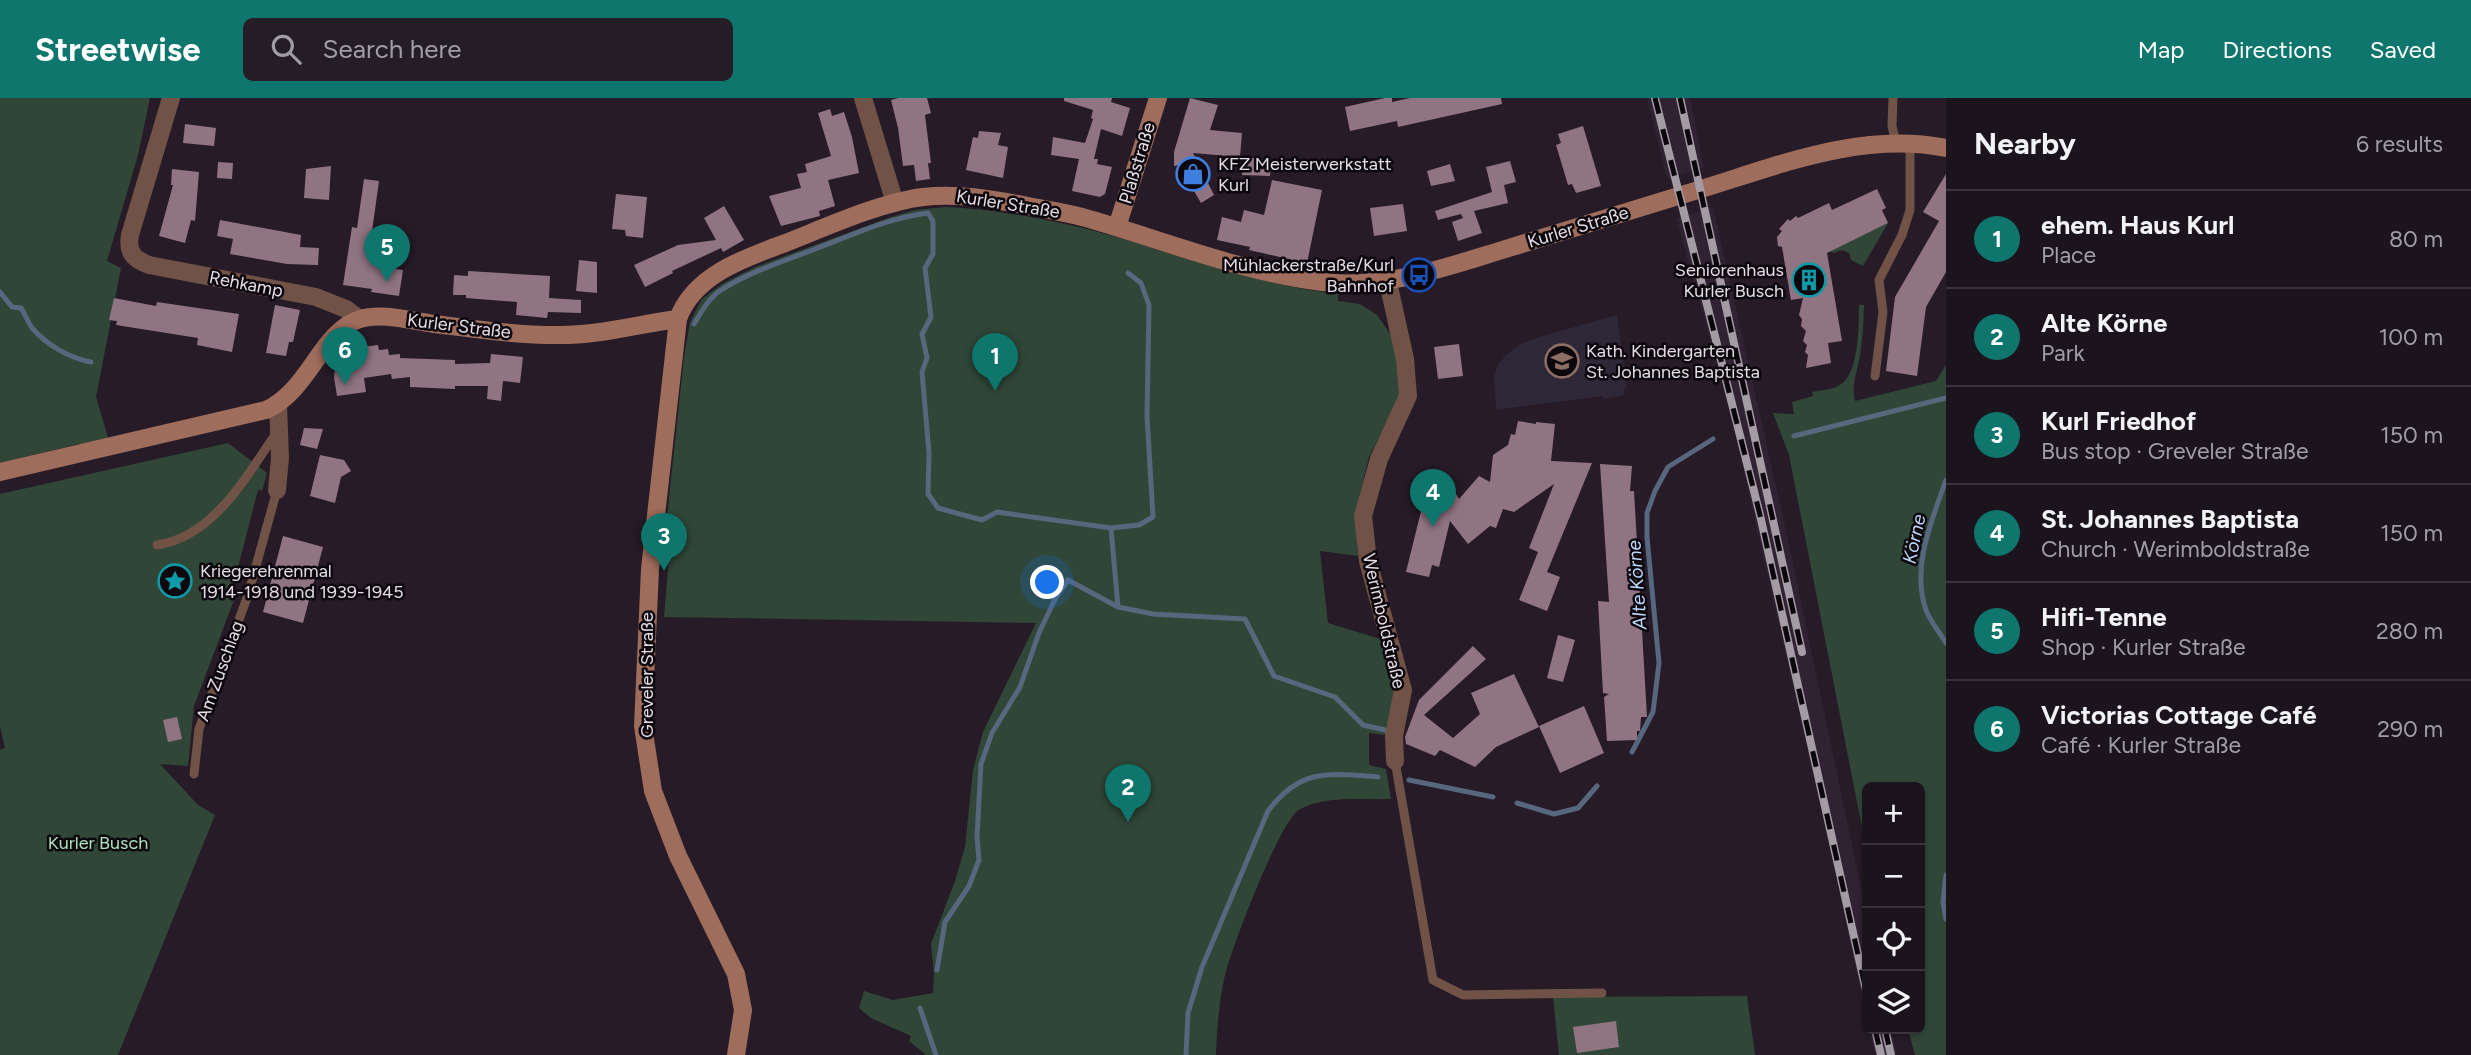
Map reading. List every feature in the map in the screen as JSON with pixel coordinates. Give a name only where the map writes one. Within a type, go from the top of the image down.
[{"type":"main road","name":"Plaßstraße","points":[[1117,228],[1158,98]]},
{"type":"main road","name":"Kurler Straße","points":[[359,319],[388,318],[491,331],[560,335],[678,319],[690,294],[722,271],[782,244],[895,203],[920,197],[947,195],[985,198],[1077,216],[1287,275],[1320,281],[1388,282],[1460,263],[1793,161],[1849,147],[1903,143],[1946,148]]},
{"type":"main road","points":[[0,472],[212,424],[278,404],[302,381],[336,334],[359,319]]},
{"type":"main road","name":"Greveler Straße","points":[[678,319],[650,569],[643,726],[653,791],[678,856],[736,974],[743,1010],[736,1055]]},
{"type":"street","name":"Rehkamp","points":[[171,98],[130,235],[128,246],[131,255],[149,265],[316,297],[346,309],[359,319]]},
{"type":"street","points":[[863,98],[895,203]]},
{"type":"street","name":"Werimboldstraße","points":[[1388,282],[1405,359],[1408,396],[1379,459],[1363,516],[1368,561],[1403,691],[1394,736],[1395,761]]},
{"type":"street","name":"Am Zuschlag","points":[[277,490],[278,404]]},
{"type":"lane","points":[[1875,376],[1883,313],[1879,280],[1902,235],[1910,210],[1903,143],[1892,126],[1892,98]]},
{"type":"lane","points":[[157,545],[173,543],[207,523],[225,504],[278,430]]},
{"type":"lane","name":"Am Zuschlag","points":[[194,774],[199,729],[248,595],[277,490]]},
{"type":"lane","points":[[1395,761],[1433,980],[1463,995],[1602,993]]},
{"type":"shaded area","points":[[1647,98],[1690,98],[1704,167],[1667,179]]},
{"type":"shaded area","points":[[1713,207],[1786,530],[1862,892],[1862,998],[1729,406],[1676,218]]},
{"type":"shaded area","name":"Kath. Kindergarten St. Johannes Baptista","points":[[1617,315],[1627,388],[1624,389],[1624,395],[1496,410],[1494,377],[1497,366],[1520,344]]},
{"type":"shaded area","points":[[1870,1034],[1892,1034],[1897,1055],[1875,1055]]},
{"type":"green space","points":[[0,98],[150,98],[138,155],[107,261],[121,268],[96,397],[110,444],[78,444],[0,463]]},
{"type":"green space","points":[[945,207],[1006,213],[1069,225],[1250,277],[1338,294],[1338,301],[1360,304],[1377,315],[1391,335],[1398,362],[1399,398],[1369,457],[1355,513],[1358,556],[1320,551],[1328,623],[1390,642],[1403,691],[1394,736],[1369,733],[1369,765],[1386,769],[1391,799],[1321,802],[1300,809],[1291,818],[1269,859],[1229,960],[1220,1005],[1216,1055],[926,1055],[909,1041],[911,1036],[871,1018],[859,1008],[864,991],[893,1000],[933,993],[931,944],[965,847],[973,770],[983,732],[1036,623],[664,617],[669,557],[664,545],[684,357],[690,322],[702,299],[722,284],[755,267],[891,217],[915,210]]},
{"type":"green space","points":[[1888,223],[1863,266],[1851,260],[1849,253],[1842,250],[1834,253],[1830,251]]},
{"type":"green space","points":[[1859,305],[1864,305],[1860,356],[1854,384],[1855,401],[1936,381],[1946,365],[1946,1055],[1915,1055],[1909,1034],[1925,1034],[1925,782],[1862,782],[1862,827],[1789,455],[1773,413],[1794,414],[1792,402],[1813,396],[1812,392],[1837,387],[1846,379],[1857,348]]},
{"type":"green space","name":"Kurler Busch","points":[[228,443],[267,473],[262,491],[258,490],[232,591],[237,592],[194,706],[188,766],[160,764],[198,805],[215,815],[118,1055],[0,1055],[0,750],[5,748],[0,726],[0,494]]},
{"type":"green space","points":[[1747,996],[1755,1055],[1559,1055],[1553,997]]},
{"type":"building","points":[[927,98],[931,113],[925,115],[931,163],[928,163],[930,179],[916,181],[914,165],[903,166],[891,100]]},
{"type":"building","points":[[1064,98],[1112,98],[1111,102],[1130,108],[1122,136],[1101,129],[1094,159],[1098,159],[1097,164],[1112,167],[1105,194],[1100,197],[1072,191],[1079,159],[1051,155],[1053,137],[1085,143],[1093,119],[1093,110],[1064,101]]},
{"type":"building","points":[[1190,98],[1218,105],[1210,130],[1242,133],[1240,157],[1193,153],[1214,195],[1201,203],[1179,165],[1174,166],[1174,152]]},
{"type":"building","points":[[1392,98],[1392,102],[1410,98],[1501,98],[1502,104],[1398,127],[1397,121],[1350,131],[1345,107]]},
{"type":"building","points":[[830,109],[832,116],[844,112],[859,173],[828,180],[835,206],[819,211],[820,216],[781,226],[769,196],[801,188],[797,174],[807,172],[805,164],[831,156],[818,113]]},
{"type":"building","points":[[185,124],[216,128],[214,146],[183,143]]},
{"type":"building","points":[[1583,126],[1601,186],[1576,193],[1572,184],[1568,185],[1556,145],[1561,143],[1558,134]]},
{"type":"building","points":[[979,131],[1001,133],[998,145],[1008,147],[1003,178],[966,170],[973,137],[978,138]]},
{"type":"building","points":[[1243,157],[1271,160],[1270,176],[1242,175]]},
{"type":"building","points":[[1510,161],[1516,182],[1504,185],[1508,203],[1474,211],[1482,233],[1458,241],[1452,222],[1463,218],[1461,214],[1438,220],[1435,211],[1492,192],[1486,167]]},
{"type":"building","points":[[218,162],[233,163],[232,179],[217,178]]},
{"type":"building","points":[[1450,164],[1455,181],[1431,186],[1427,171]]},
{"type":"building","points":[[331,166],[329,200],[304,198],[306,169]]},
{"type":"building","points":[[172,169],[199,172],[195,221],[191,220],[185,243],[159,236],[173,185]]},
{"type":"building","points":[[1946,174],[1946,272],[1926,307],[1917,376],[1886,371],[1895,297],[1939,221],[1923,212]]},
{"type":"building","points":[[364,179],[379,181],[368,260],[397,263],[396,269],[403,270],[399,296],[343,285],[352,227],[357,228]]},
{"type":"building","points":[[1272,180],[1322,190],[1307,263],[1217,240],[1222,217],[1241,222],[1244,210],[1264,215]]},
{"type":"building","name":"Seniorenhaus Kurler Busch","points":[[1877,189],[1886,208],[1882,210],[1888,223],[1827,253],[1842,341],[1828,343],[1831,363],[1806,368],[1807,345],[1803,341],[1806,331],[1801,326],[1802,319],[1799,315],[1803,298],[1791,300],[1782,247],[1778,246],[1777,237],[1782,231],[1779,229],[1788,219],[1790,221],[1796,216],[1798,218],[1829,203],[1832,210]]},
{"type":"building","points":[[616,194],[647,197],[643,238],[626,236],[625,230],[612,229]]},
{"type":"building","points":[[1403,204],[1407,231],[1374,236],[1370,208]]},
{"type":"building","points":[[724,206],[744,240],[723,252],[721,248],[672,271],[673,273],[645,287],[634,265],[678,245],[716,240],[704,218]]},
{"type":"building","points":[[220,220],[301,235],[300,247],[319,248],[318,265],[287,264],[230,254],[233,239],[217,236]]},
{"type":"building","points":[[579,260],[597,262],[597,293],[576,291]]},
{"type":"building","points":[[468,271],[550,276],[549,298],[581,300],[581,313],[548,312],[547,318],[516,315],[517,302],[453,295],[454,275],[468,276]]},
{"type":"building","points":[[114,298],[156,306],[157,302],[239,314],[232,352],[197,345],[198,338],[116,325],[117,321],[109,320]]},
{"type":"building","points":[[275,305],[300,310],[293,342],[289,342],[286,356],[266,353]]},
{"type":"building","points":[[1459,344],[1463,376],[1438,379],[1434,347]]},
{"type":"building","points":[[378,345],[379,350],[388,349],[389,355],[400,354],[400,358],[455,360],[455,364],[490,363],[491,354],[523,357],[520,383],[503,381],[501,401],[487,399],[488,386],[455,386],[455,389],[410,387],[410,377],[392,379],[391,374],[364,378],[366,392],[337,396],[334,377],[337,357],[349,356],[348,349]]},
{"type":"building","points":[[1518,421],[1555,424],[1551,461],[1592,463],[1547,572],[1560,577],[1547,611],[1519,600],[1538,552],[1529,548],[1554,484],[1514,512],[1503,509],[1496,528],[1490,526],[1468,544],[1450,521],[1439,567],[1432,565],[1429,577],[1406,572],[1427,487],[1440,480],[1449,482],[1459,499],[1479,476],[1490,482],[1493,455],[1508,445],[1511,434],[1515,435]]},
{"type":"building","points":[[304,428],[323,429],[317,449],[300,445]]},
{"type":"building","points":[[320,455],[344,460],[351,471],[341,477],[335,503],[310,496]]},
{"type":"building","points":[[1600,464],[1632,466],[1630,491],[1634,491],[1647,717],[1641,717],[1637,740],[1607,741],[1604,697],[1609,694],[1603,693],[1598,601],[1609,602]]},
{"type":"building","points":[[283,536],[323,547],[303,623],[263,612]]},
{"type":"building","points":[[1558,635],[1575,640],[1563,682],[1547,678]]},
{"type":"building","points":[[1473,646],[1486,659],[1424,715],[1453,738],[1480,714],[1471,693],[1514,674],[1539,727],[1496,747],[1475,767],[1440,750],[1435,756],[1406,744],[1405,737],[1419,700]]},
{"type":"building","points":[[1584,706],[1604,753],[1560,773],[1539,726]]},
{"type":"building","points":[[177,717],[182,739],[168,742],[163,720]]},
{"type":"building","points":[[1616,1021],[1619,1047],[1577,1053],[1573,1027]]},
{"type":"waterway","points":[[694,324],[713,297],[743,278],[870,228],[928,213],[933,221],[933,254],[925,268],[931,317],[922,334],[927,358],[922,372],[929,453],[928,494],[938,508],[982,520],[997,512],[1111,528],[1139,525],[1153,517],[1147,416],[1149,305],[1141,283],[1128,273]]},
{"type":"waterway","points":[[0,292],[12,307],[21,308],[32,328],[44,340],[67,354],[91,362]]},
{"type":"waterway","name":"Alte Körne","points":[[1794,436],[1946,398]]},
{"type":"waterway","name":"Alte Körne","points":[[1632,752],[1653,712],[1659,663],[1647,513],[1668,467],[1713,439]]},
{"type":"waterway","name":"Körne","points":[[1946,480],[1925,544],[1921,577],[1926,610],[1946,643]]},
{"type":"waterway","points":[[1111,528],[1118,607]]},
{"type":"waterway","points":[[937,970],[945,922],[969,886],[979,860],[977,837],[981,764],[992,733],[1020,687],[1039,633],[1056,597],[1068,580],[1118,607],[1153,614],[1245,619],[1274,676],[1335,697],[1363,725],[1385,730]]},
{"type":"waterway","name":"Alte Körne","points":[[1186,1055],[1188,1013],[1202,967],[1268,811],[1280,797],[1304,780],[1330,775],[1378,777]]},
{"type":"waterway","name":"Alte Körne","points":[[1409,780],[1493,797]]},
{"type":"waterway","name":"Alte Körne","points":[[1517,803],[1554,814],[1578,808],[1597,786]]},
{"type":"waterway","name":"Körne","points":[[1946,875],[1943,902],[1946,919]]},
{"type":"waterway","points":[[920,1008],[936,1055]]},
{"type":"railway","points":[[1655,98],[1760,515],[1862,973]]},
{"type":"railway","points":[[1680,98],[1802,652]]},
{"type":"railway","points":[[1876,1034],[1881,1055]]},
{"type":"railway","points":[[1886,1034],[1891,1055]]},
{"type":"place","name":"KFZ Meisterwerkstatt Kurl","points":[[1193,174]]},
{"type":"place","name":"Mühlackerstraße/Kurl Bahnhof","points":[[1419,275]]},
{"type":"place","name":"Seniorenhaus Kurler Busch","points":[[1809,280]]},
{"type":"place","name":"Hifi-Tenne","points":[[387,282]]},
{"type":"place","name":"Kath. Kindergarten St. Johannes Baptista","points":[[1562,361]]},
{"type":"place","name":"Victorias Cottage Café","points":[[345,385]]},
{"type":"place","name":"ehem. Haus Kurl","points":[[995,391]]},
{"type":"place","name":"St. Johannes Baptista","points":[[1433,527]]},
{"type":"place","name":"Kurl Friedhof","points":[[664,571]]},
{"type":"place","name":"Kriegerehrenmal 1914-1918 und 1939-1945","points":[[175,581]]},
{"type":"place","name":"Alte Körne","points":[[1128,822]]}]
